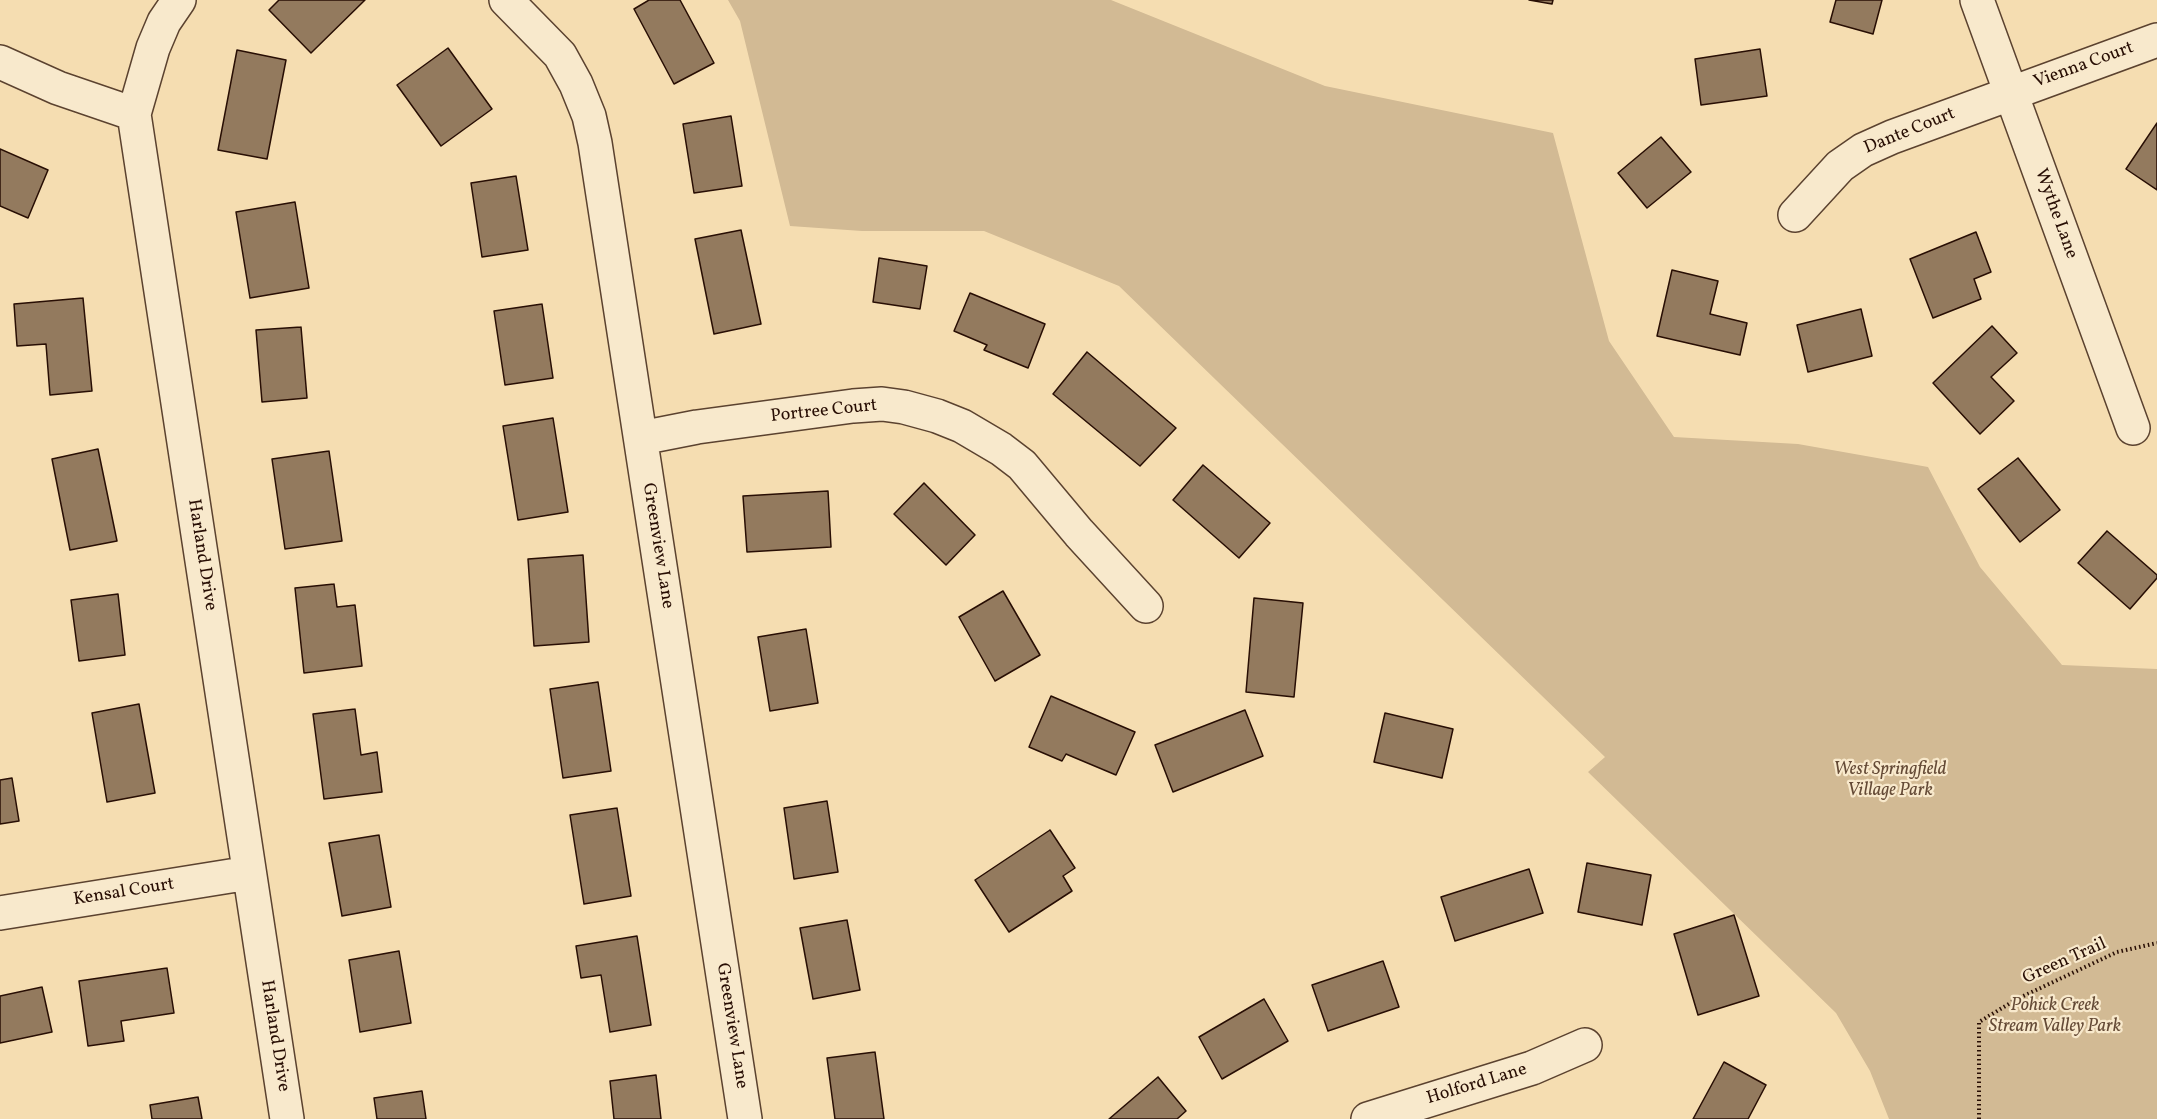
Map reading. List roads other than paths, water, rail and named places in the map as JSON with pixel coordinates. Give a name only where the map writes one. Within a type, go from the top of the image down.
[{"type":"street","name":"Harland Drive","points":[[179,0],[165,22],[153,48],[134,114],[287,1119]]},
{"type":"street","name":"Greenview Lane","points":[[506,0],[560,55],[576,84],[589,116],[596,143],[745,1119]]},
{"type":"street","name":"Wythe Lane","points":[[1977,0],[2133,428]]},
{"type":"street","name":"Vienna Court","points":[[2011,93],[2157,40]]},
{"type":"street","points":[[0,62],[58,88],[134,114]]},
{"type":"street","name":"Dante Court","points":[[1795,215],[1840,165],[1863,150],[2011,93]]},
{"type":"street","name":"Portree Court","points":[[641,438],[697,427],[853,406],[882,404],[937,416],[963,426],[1022,465],[1079,533],[1146,606]]},
{"type":"street","name":"Kensal Court","points":[[0,913],[249,873]]},
{"type":"street","name":"Holford Lane","points":[[1368,1119],[1532,1068],[1585,1046]]},
{"type":"park label","name":"West Springfield Village Park","points":[[1890,781]]},
{"type":"park label","name":"Pohick Creek Stream Valley Park","points":[[2055,1017]]}]
